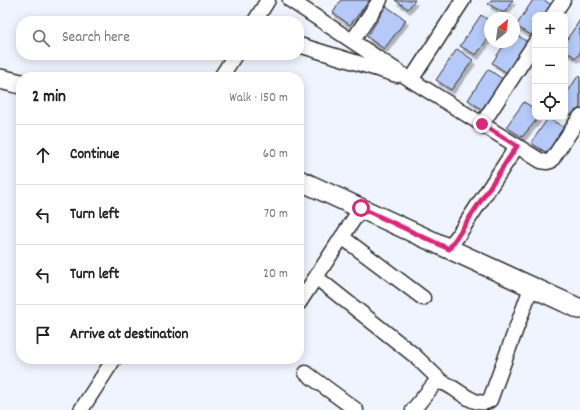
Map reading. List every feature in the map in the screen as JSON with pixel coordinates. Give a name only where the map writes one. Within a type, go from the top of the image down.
[{"type":"main road","points":[[0,78],[16,83]]},
{"type":"main road","points":[[304,182],[531,288],[579,308]]},
{"type":"street","points":[[258,16],[268,0]]},
{"type":"street","points":[[290,0],[353,40],[411,80],[541,160],[547,162],[551,161],[580,117]]},
{"type":"street","points":[[353,40],[380,0]]},
{"type":"street","points":[[411,80],[463,0]]},
{"type":"street","points":[[555,12],[562,0]]},
{"type":"street","points":[[304,47],[411,80]]},
{"type":"street","points":[[482,124],[532,48]]},
{"type":"street","points":[[224,72],[231,60]]},
{"type":"street","points":[[449,249],[517,146]]},
{"type":"street","points":[[304,296],[361,208]]},
{"type":"street","points":[[342,237],[423,298]]},
{"type":"street","points":[[317,278],[414,355],[444,383],[475,403],[482,405],[486,404],[490,400],[531,288]]},
{"type":"street","points":[[81,410],[111,364]]},
{"type":"street","points":[[306,373],[356,410]]},
{"type":"street","points":[[413,410],[435,383],[444,383]]},
{"type":"building","points":[[341,0],[370,0],[350,25],[333,13]]},
{"type":"building","points":[[395,0],[415,0],[408,9]]},
{"type":"building","points":[[491,0],[513,0],[505,12],[488,4]]},
{"type":"building","points":[[533,0],[544,0],[553,6],[548,12],[532,12],[531,35],[520,28],[520,20]]},
{"type":"building","points":[[386,6],[406,20],[384,49],[367,37]]},
{"type":"building","points":[[481,15],[484,17],[484,44],[476,55],[460,46]]},
{"type":"building","points":[[580,20],[580,53],[576,58],[568,53],[568,38]]},
{"type":"building","points":[[520,37],[529,43],[507,73],[492,63],[502,48],[520,48]]},
{"type":"building","points":[[457,49],[473,60],[451,90],[436,80]]},
{"type":"building","points":[[488,69],[504,80],[483,110],[468,100]]},
{"type":"building","points":[[578,76],[580,77],[580,107],[573,116],[568,113],[568,91]]},
{"type":"building","points":[[524,102],[532,107],[532,120],[536,120],[522,137],[506,127]]},
{"type":"building","points":[[547,120],[551,120],[567,129],[547,153],[531,143]]},
{"type":"route","points":[[361,208],[449,249],[517,146],[482,124]]}]
